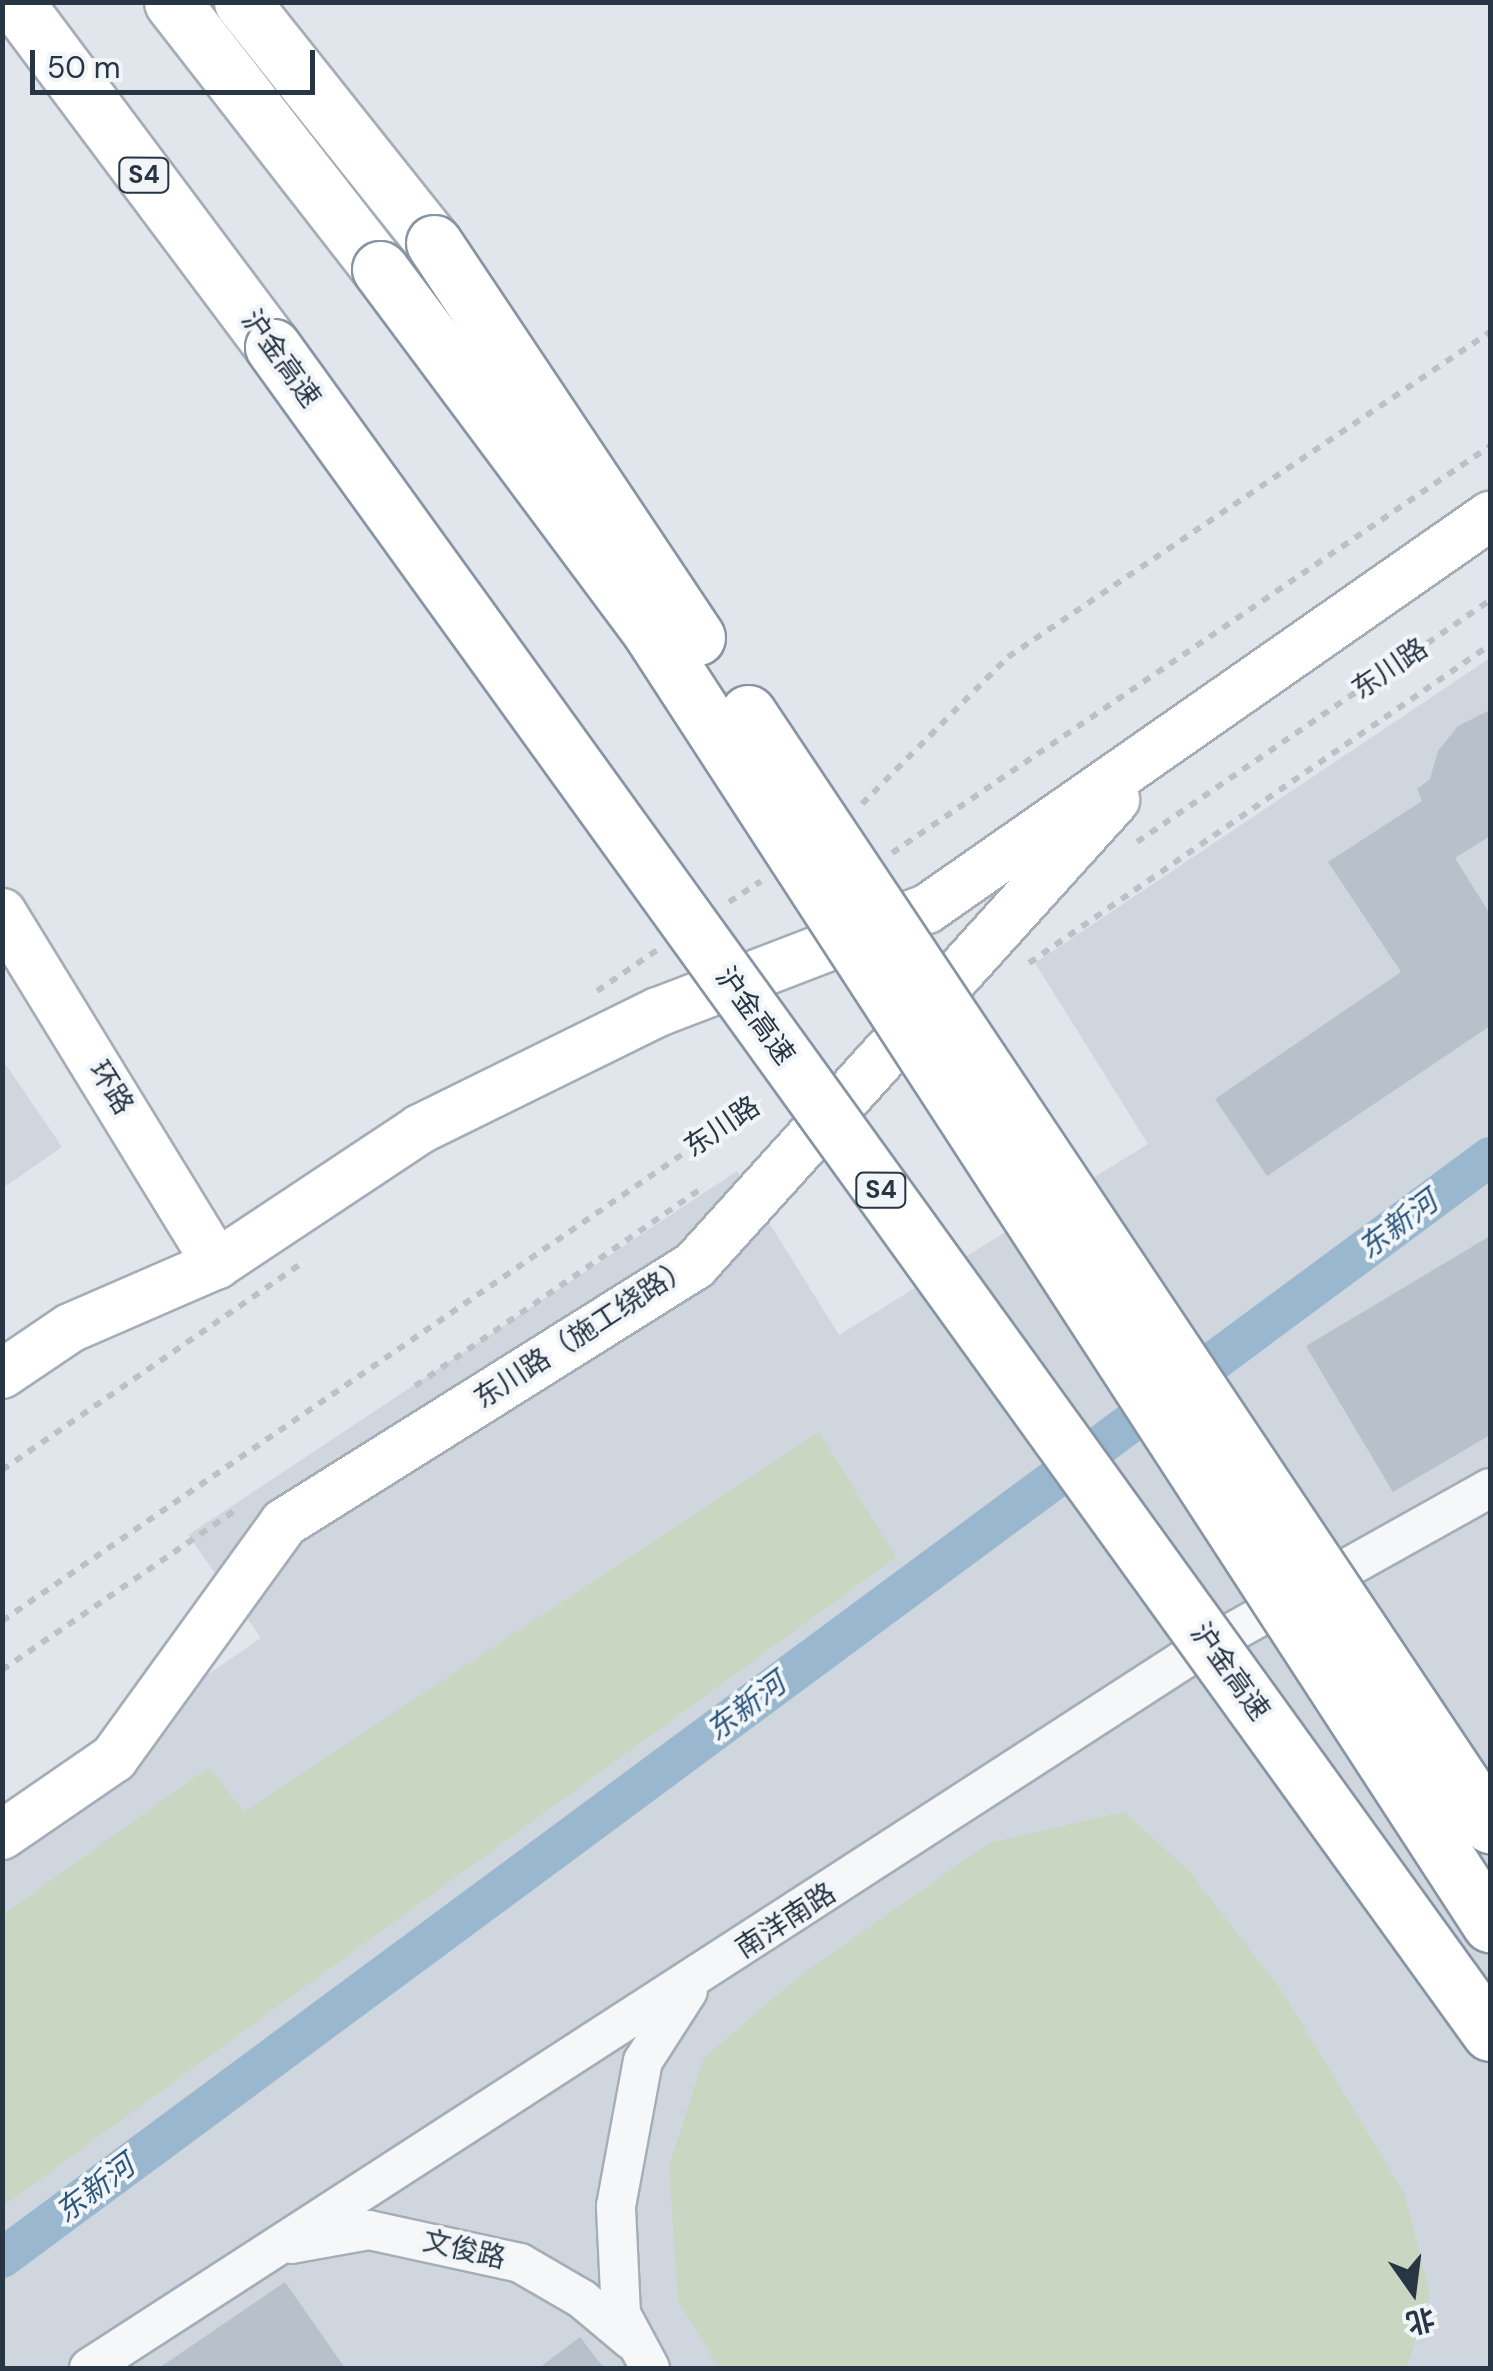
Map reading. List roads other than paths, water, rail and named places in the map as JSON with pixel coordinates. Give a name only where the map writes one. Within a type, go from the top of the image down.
[{"type":"highway","name":"沪金高速","points":[[15,2],[272,347],[1490,2033]]},
{"type":"highway","points":[[172,2],[380,269],[651,633],[1490,1924]]},
{"type":"highway","points":[[242,2],[434,243],[1490,1825]]},
{"type":"main road","points":[[2,1374],[70,1328],[217,1264],[437,1121],[658,1012],[928,909],[1490,516]]},
{"type":"main road","name":"东川路（施工绕路）","points":[[2,1836],[114,1758],[284,1522],[695,1264],[1171,738]]},
{"type":"main road","name":"环路","points":[[2,913],[217,1264]]},
{"type":"lane","name":"南洋南路","points":[[89,2368],[694,1981],[1186,1658],[1490,1488]]},
{"type":"lane","name":"文俊路","points":[[640,2354],[620,2314],[616,2206],[627,2129],[642,2061],[694,1981]]},
{"type":"lane","name":"文俊路","points":[[274,2248],[369,2230],[520,2263],[582,2299],[640,2354]]},
{"type":"waterway","name":"东新河","points":[[2,2258],[1490,1157]]}]
